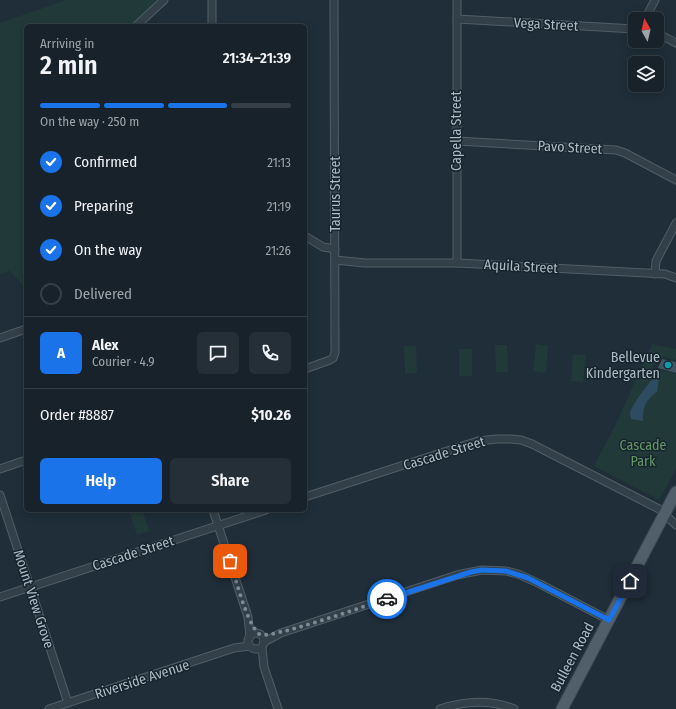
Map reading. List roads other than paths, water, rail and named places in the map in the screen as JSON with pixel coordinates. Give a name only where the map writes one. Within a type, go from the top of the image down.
[{"type":"main road","name":"Bulleen Road","points":[[562,709],[676,492]]},
{"type":"street","points":[[138,24],[164,0]]},
{"type":"street","points":[[212,0],[212,24]]},
{"type":"street","name":"Taurus Street","points":[[307,368],[330,360],[335,353],[334,0]]},
{"type":"street","name":"Capella Street","points":[[456,263],[457,0]]},
{"type":"street","points":[[649,12],[655,0]]},
{"type":"street","name":"Vega Street","points":[[457,19],[628,29]]},
{"type":"street","points":[[664,36],[676,42]]},
{"type":"street","name":"Pavo Street","points":[[456,141],[616,150],[676,180]]},
{"type":"street","points":[[655,274],[656,261],[676,223]]},
{"type":"street","points":[[307,237],[323,246],[335,249]]},
{"type":"street","name":"Aquila Street","points":[[335,263],[456,263],[655,274],[669,275],[676,278]]},
{"type":"street","points":[[0,338],[24,330]]},
{"type":"street","name":"Cascade Street","points":[[307,496],[478,441],[497,438],[510,439],[521,440],[545,449],[656,508],[676,525]]},
{"type":"street","points":[[0,469],[24,461]]},
{"type":"street","name":"Mount View Grove","points":[[0,495],[68,703]]},
{"type":"street","points":[[214,512],[278,709]]},
{"type":"street","name":"Cascade Street","points":[[0,597],[260,512]]},
{"type":"street","name":"Riverside Avenue","points":[[50,709],[457,576],[482,570],[506,571],[528,578],[609,620]]},
{"type":"street","points":[[440,709],[460,703],[484,702],[496,703],[514,709]]},
{"type":"water","points":[[658,375],[657,392],[647,401],[643,412],[643,421],[631,419],[630,413],[634,404],[647,386]]},
{"type":"place","name":"Bellevue Kindergarten","points":[[668,365]]},
{"type":"park label","name":"Cascade Park","points":[[643,454]]}]
